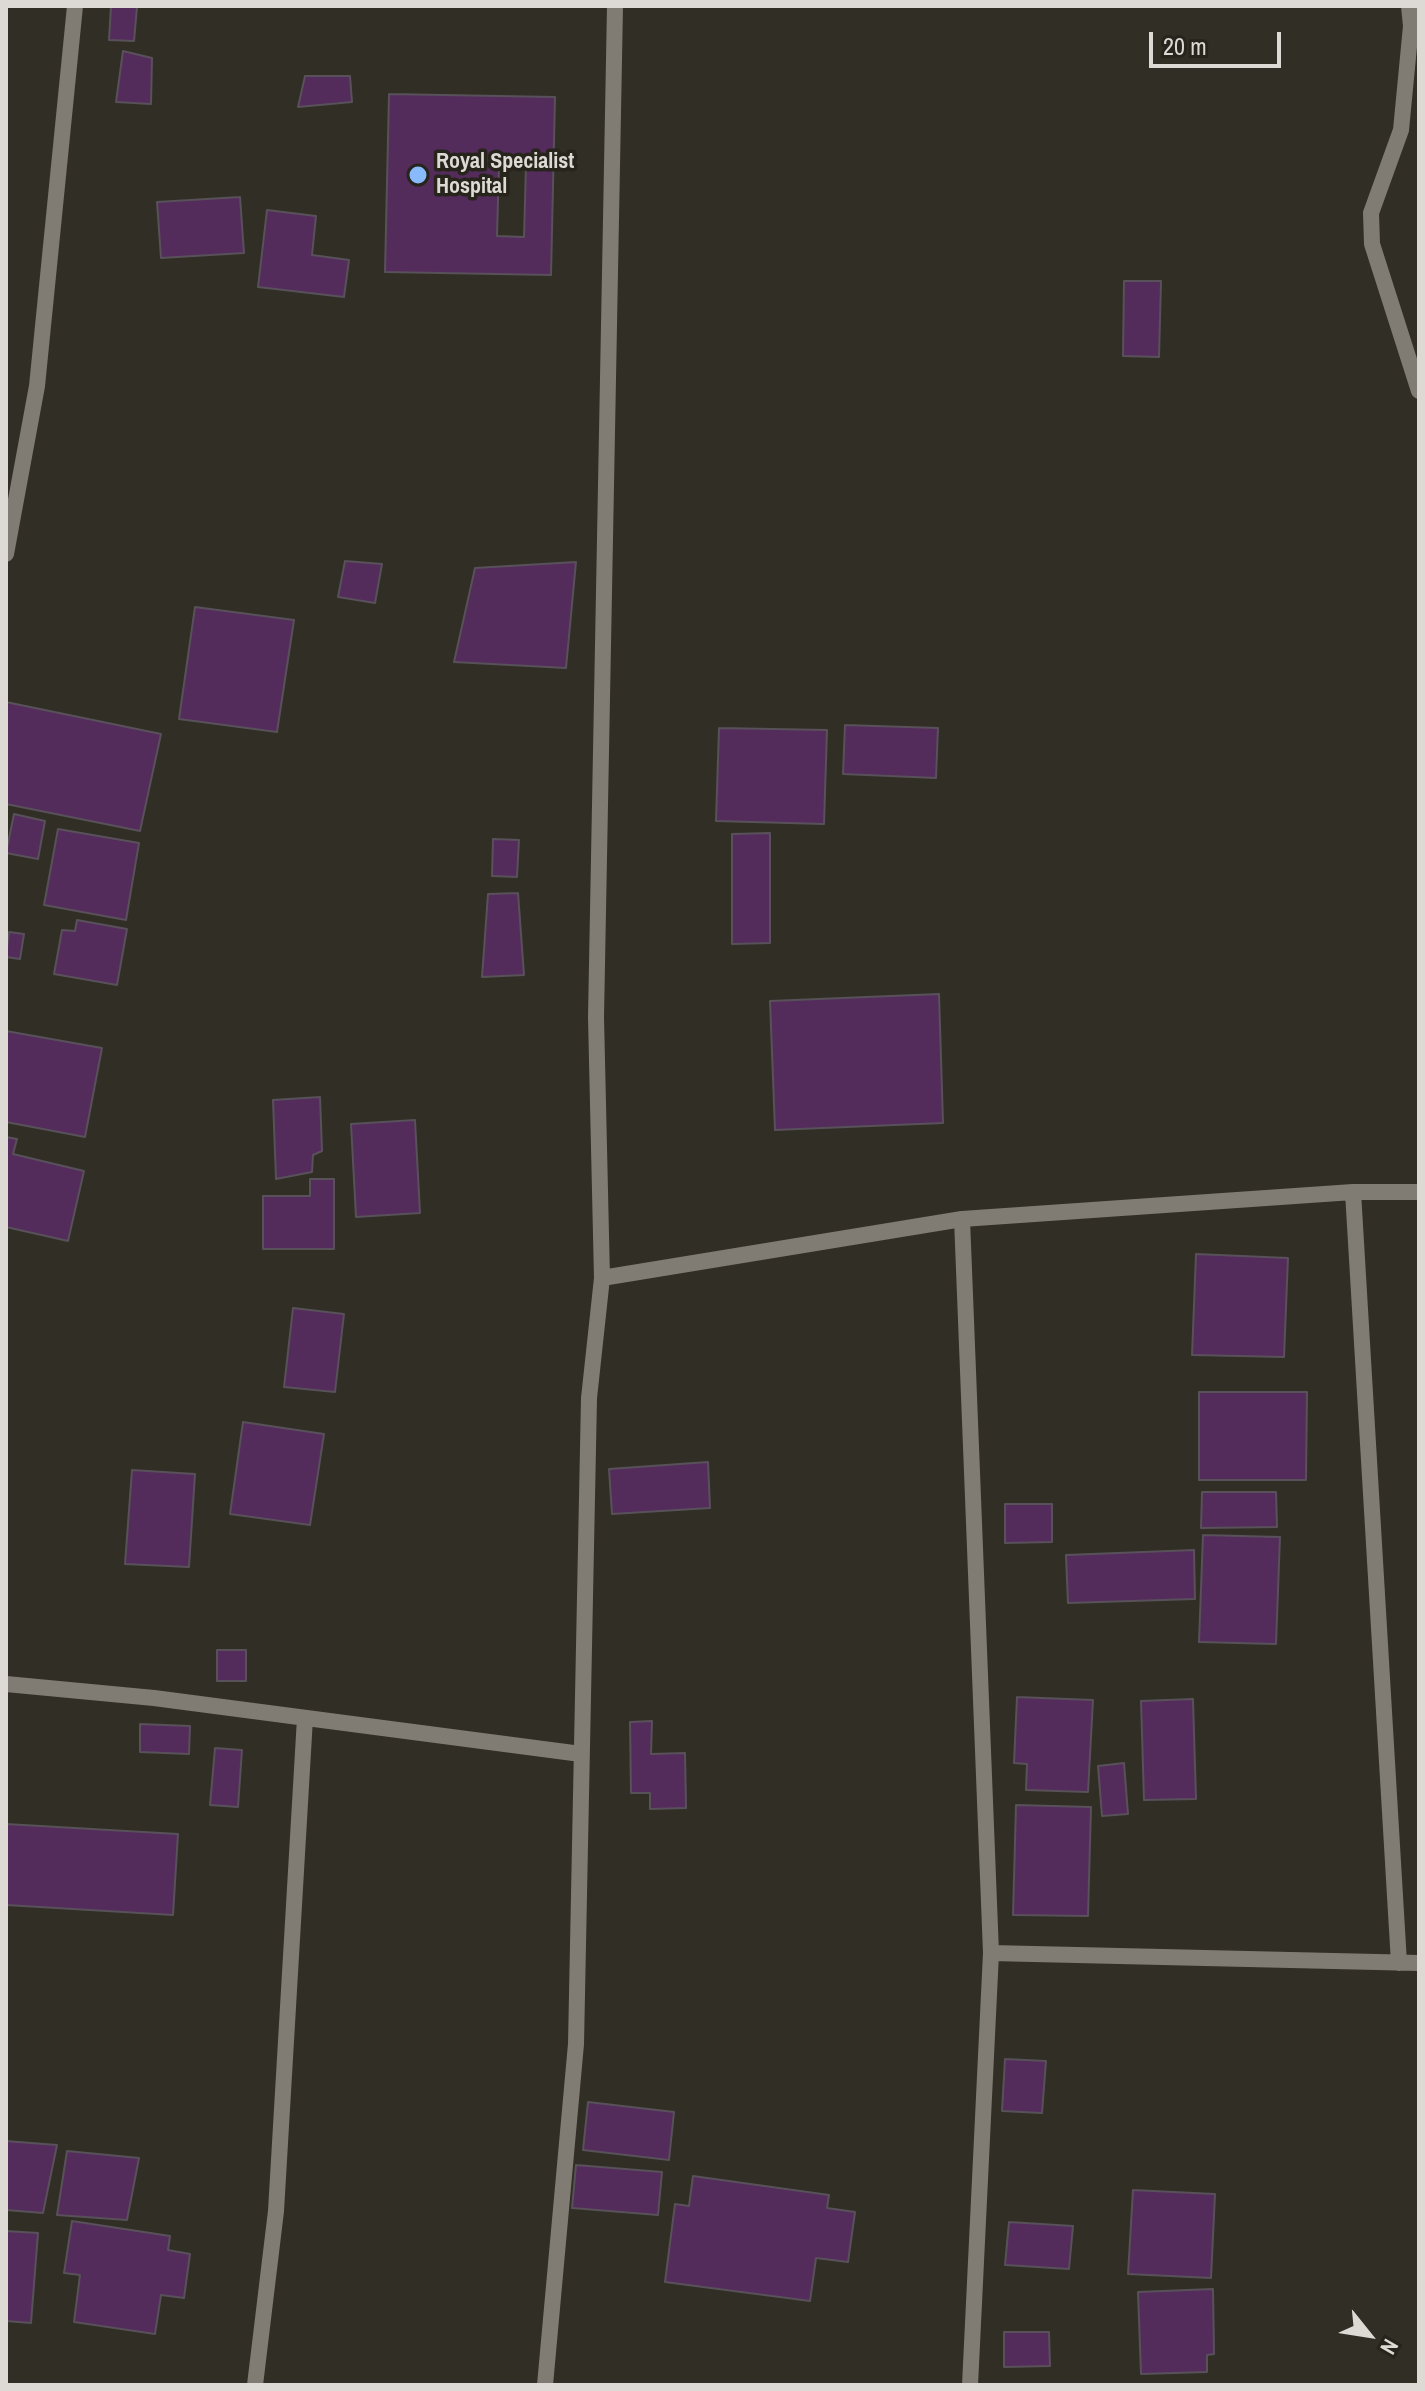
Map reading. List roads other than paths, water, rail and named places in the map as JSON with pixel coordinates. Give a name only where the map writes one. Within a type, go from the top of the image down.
[{"type":"street","points":[[6,554],[37,386],[75,6]]},
{"type":"street","points":[[545,2385],[576,2044],[589,1398],[602,1278],[596,1017],[615,6]]},
{"type":"street","points":[[1409,6],[1411,26],[1401,130],[1371,213],[1372,244],[1419,391]]},
{"type":"street","points":[[602,1278],[962,1219],[1353,1192],[1419,1192]]},
{"type":"street","points":[[1353,1192],[1399,1963]]},
{"type":"street","points":[[962,1219],[991,1953],[970,2385]]},
{"type":"street","points":[[6,1684],[581,1754]]},
{"type":"street","points":[[255,2385],[276,2211],[305,1718]]},
{"type":"street","points":[[991,1953],[1419,1963]]},
{"type":"place","name":"Royal Specialist Hospital","points":[[418,175]]}]
